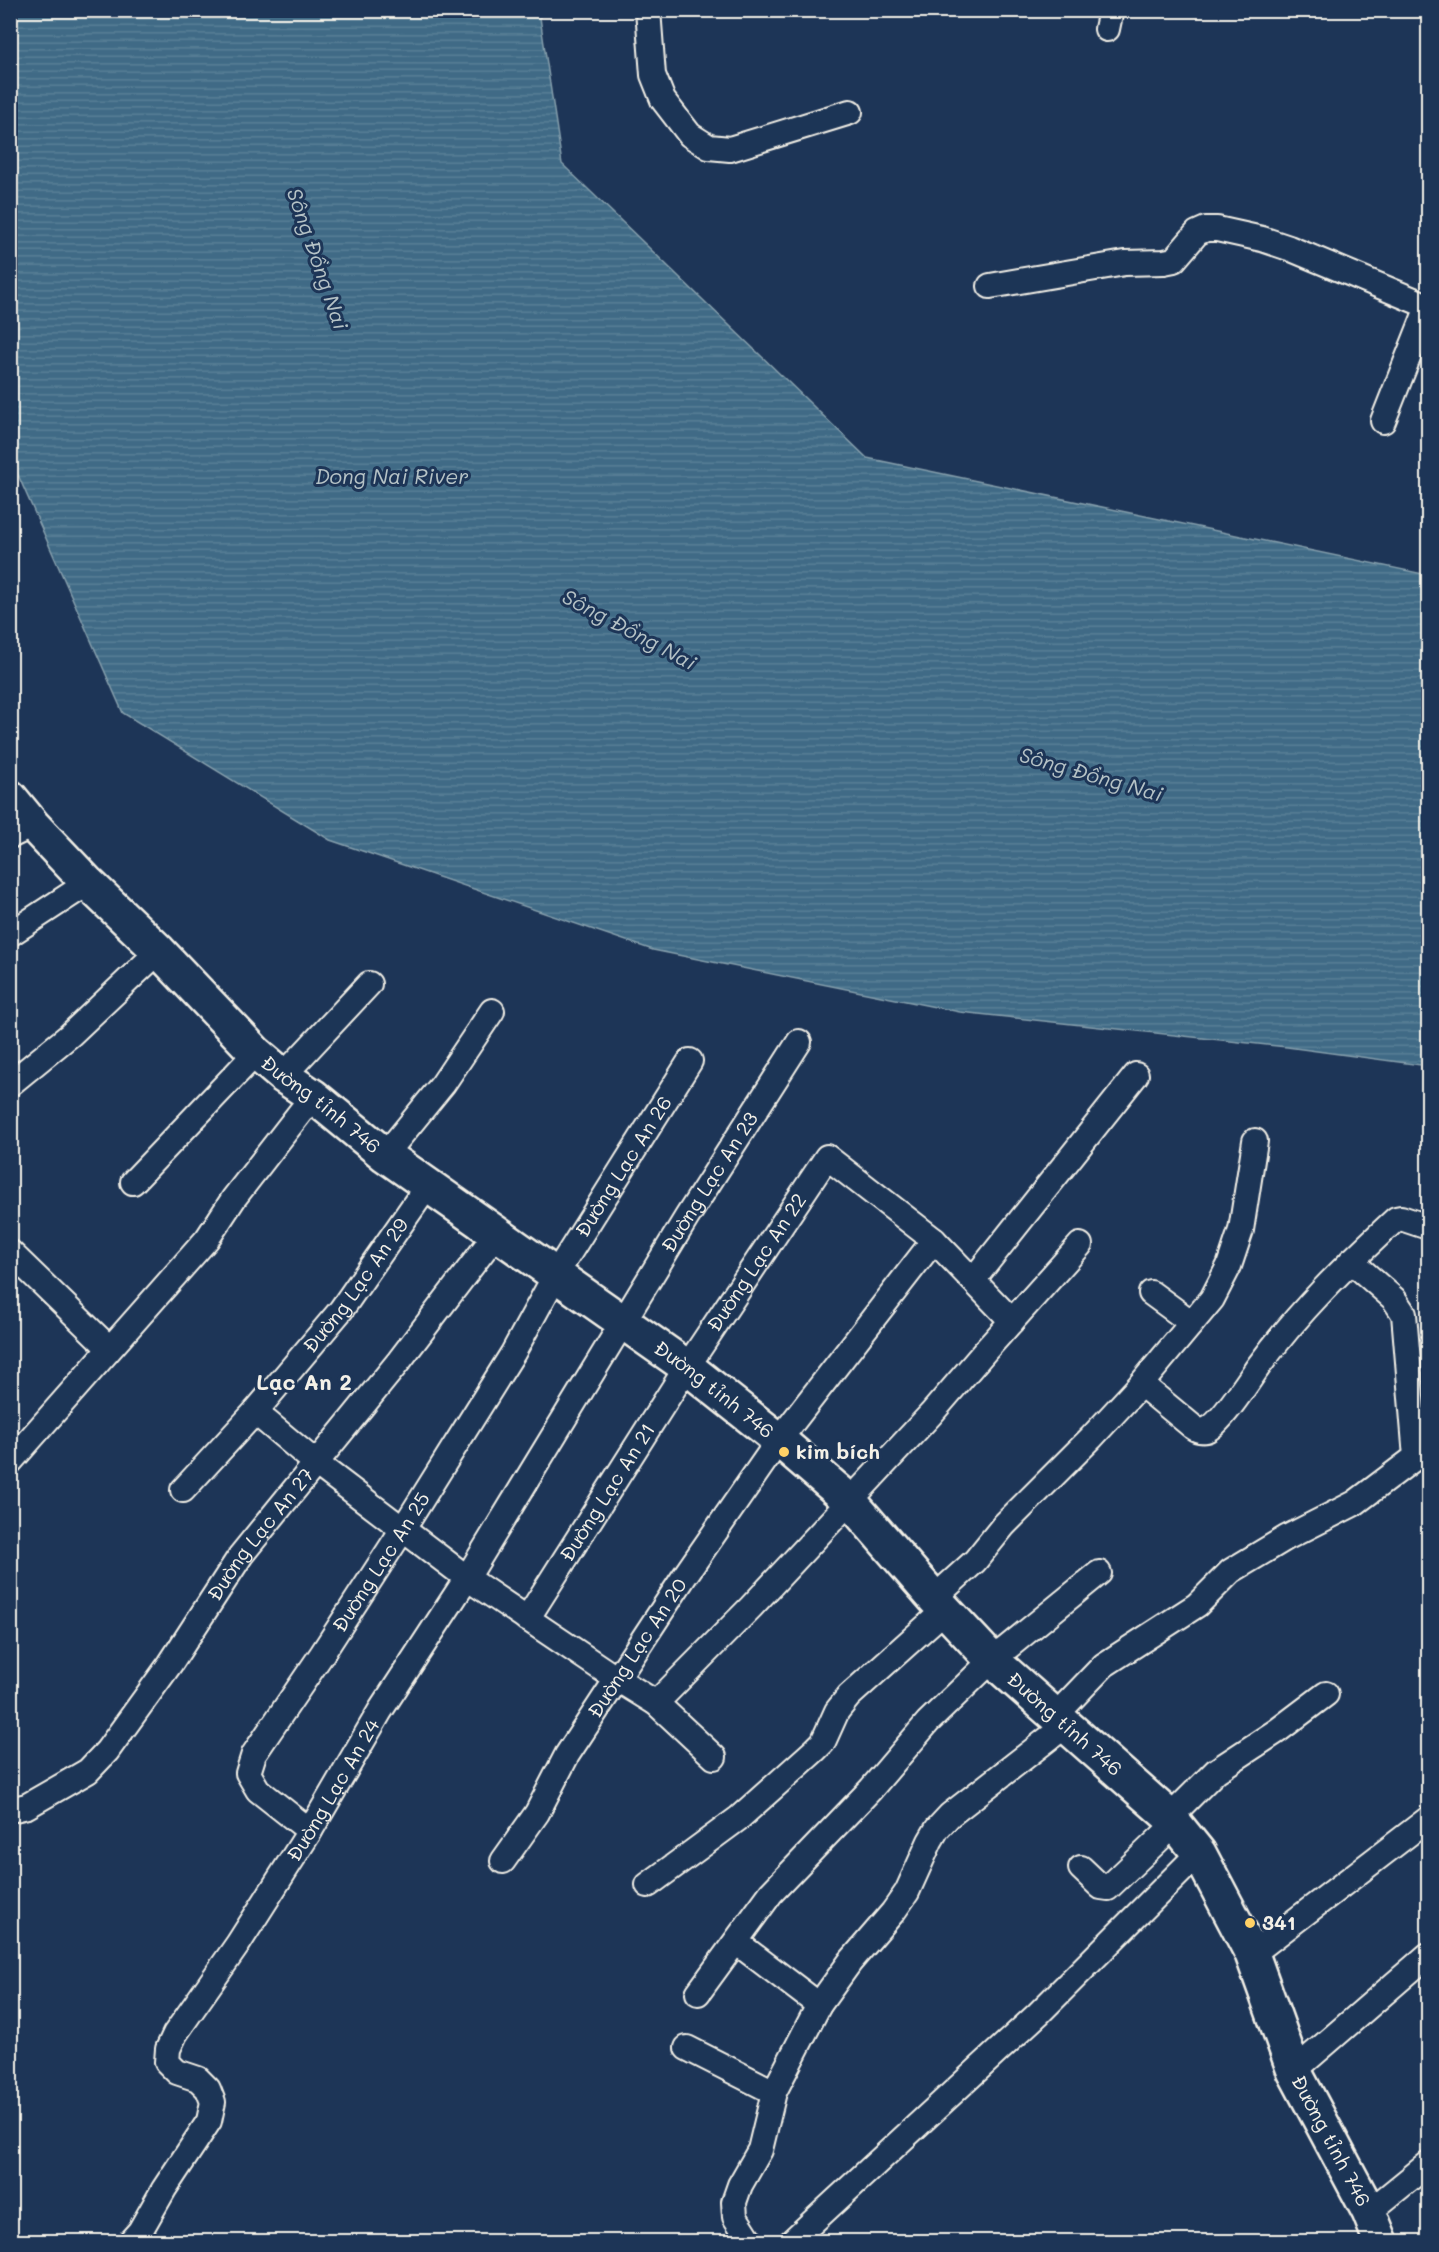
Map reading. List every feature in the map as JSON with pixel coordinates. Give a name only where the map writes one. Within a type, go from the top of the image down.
[{"type":"main road","name":"Đường tỉnh 746","points":[[10,797],[22,831],[88,883],[159,951],[256,1053],[385,1155],[687,1367],[779,1440],[850,1501],[992,1660],[1173,1820],[1199,1853],[1252,1954],[1294,2071],[1375,2227]]},
{"type":"street","points":[[648,10],[653,75],[663,100],[690,135],[709,147],[730,149],[850,112]]},
{"type":"street","points":[[990,286],[1125,263],[1174,260],[1197,233],[1206,229],[1217,229],[1263,239],[1428,307],[1383,421]]},
{"type":"street","points":[[10,934],[88,883]]},
{"type":"street","points":[[10,1084],[70,1035],[159,951]]},
{"type":"street","points":[[284,1076],[369,984]]},
{"type":"street","points":[[385,1155],[442,1084],[492,1011]]},
{"type":"street","name":"Đường Lạc An 23","points":[[622,1322],[799,1042]]},
{"type":"street","points":[[133,1182],[256,1053]]},
{"type":"street","name":"Đường Lạc An 26","points":[[556,1274],[690,1061]]},
{"type":"street","points":[[973,1280],[1136,1075]]},
{"type":"street","points":[[10,1462],[207,1239],[234,1198],[313,1096]]},
{"type":"street","points":[[648,1885],[739,1818],[823,1742],[837,1711],[849,1696],[940,1603],[1004,1524],[1142,1384],[1212,1299],[1229,1266],[1241,1230],[1255,1141]]},
{"type":"street","name":"Đường Lạc An 22","points":[[687,1367],[827,1157],[934,1240]]},
{"type":"street","name":"Đường Lạc An 29","points":[[183,1490],[255,1412],[341,1310],[428,1185]]},
{"type":"street","points":[[1142,1384],[1198,1430],[1205,1430],[1212,1426],[1229,1407],[1293,1322],[1351,1261],[1398,1217],[1428,1227]]},
{"type":"street","name":"Đường Lạc An 27","points":[[10,1810],[27,1806],[88,1771],[107,1751],[170,1664],[241,1555],[399,1362],[496,1234]]},
{"type":"street","points":[[934,1240],[1012,1321]]},
{"type":"street","name":"Đường Lạc An 20","points":[[503,1861],[537,1813],[567,1755],[684,1577],[779,1440],[934,1240]]},
{"type":"street","points":[[656,1703],[751,1607],[931,1414],[1080,1245]]},
{"type":"street","points":[[10,1252],[109,1348]]},
{"type":"street","points":[[752,2241],[735,2217],[734,2202],[740,2185],[760,2150],[774,2092],[819,2006],[850,1962],[907,1892],[937,1829],[950,1815],[1061,1721],[1104,1665],[1197,1605],[1231,1571],[1286,1538],[1354,1503],[1416,1457],[1404,1314],[1394,1299],[1351,1261]]},
{"type":"street","name":"Đường Lạc An 25","points":[[310,1831],[258,1790],[248,1773],[254,1754],[403,1529],[513,1353],[556,1274]]},
{"type":"street","points":[[1151,1293],[1192,1323]]},
{"type":"street","name":"Đường Lạc An 24","points":[[142,2238],[164,2189],[209,2121],[213,2102],[208,2088],[198,2079],[177,2072],[167,2062],[168,2049],[310,1831],[380,1711],[467,1578],[622,1322]]},
{"type":"street","name":"Đường Lạc An 21","points":[[527,1619],[687,1367]]},
{"type":"street","points":[[255,1412],[317,1464],[467,1578],[656,1703],[714,1757]]},
{"type":"street","points":[[698,1993],[771,1893],[871,1789],[928,1722],[992,1660],[1099,1573]]},
{"type":"street","points":[[1081,1868],[1101,1887],[1108,1888],[1216,1771],[1277,1731],[1326,1694]]},
{"type":"street","points":[[1252,1954],[1428,1819]]},
{"type":"street","points":[[791,2241],[1038,2014],[1199,1853]]},
{"type":"street","points":[[736,1942],[819,2006]]},
{"type":"street","points":[[1294,2071],[1428,1956]]},
{"type":"street","points":[[687,2048],[774,2092]]},
{"type":"street","points":[[1375,2227],[1428,2164]]},
{"type":"water","name":"Dong Nai River","points":[[10,11],[539,11],[562,164],[867,458],[1428,575],[1428,1066],[1287,1047],[960,1012],[653,950],[330,840],[123,713],[11,459]]},
{"type":"place","name":"kim bích","points":[[784,1452]]},
{"type":"place","name":"341","points":[[1250,1923]]},
{"type":"district","name":"Lạc An 2","points":[[304,1382]]},
{"type":"water label","name":"Sông Đồng Nai","points":[[317,259]]},
{"type":"water label","name":"Sông Đồng Nai","points":[[629,630]]},
{"type":"water label","name":"Sông Đồng Nai","points":[[1091,775]]}]
